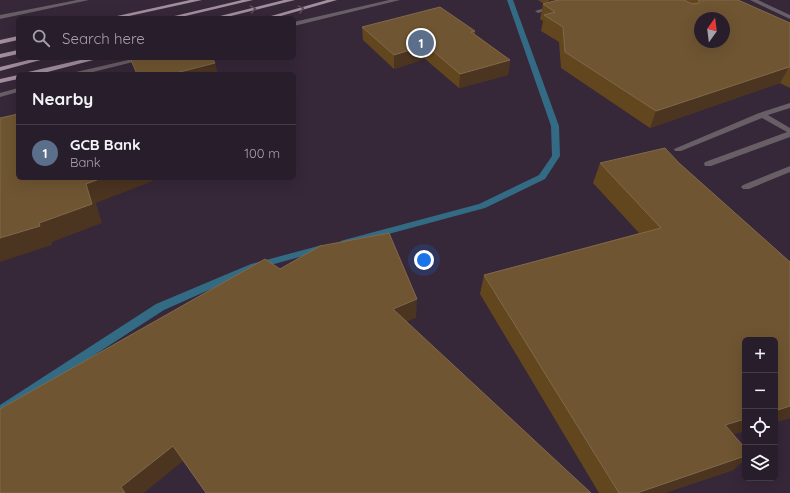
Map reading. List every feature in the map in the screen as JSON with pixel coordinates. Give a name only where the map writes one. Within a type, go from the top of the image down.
[{"type":"main road","points":[[121,16],[199,0]]},
{"type":"main road","points":[[178,16],[250,0]]},
{"type":"main road","points":[[224,16],[292,0]]},
{"type":"main road","points":[[274,16],[334,0]]},
{"type":"main road","points":[[0,42],[16,38]]},
{"type":"main road","points":[[0,56],[16,52]]},
{"type":"main road","points":[[0,68],[36,60]]},
{"type":"main road","points":[[39,72],[90,60]]},
{"type":"main road","points":[[2,81],[16,78]]},
{"type":"lane","points":[[0,17],[86,0]]},
{"type":"lane","points":[[296,24],[397,0]]},
{"type":"lane","points":[[753,0],[790,17]]},
{"type":"lane","points":[[538,11],[561,6]]},
{"type":"lane","points":[[85,72],[137,60]]},
{"type":"lane","points":[[2,81],[15,91]]},
{"type":"lane","points":[[0,95],[15,91]]},
{"type":"lane","points":[[678,149],[790,105]]},
{"type":"lane","points":[[762,115],[790,132]]},
{"type":"lane","points":[[708,164],[790,132]]},
{"type":"lane","points":[[746,187],[790,169]]},
{"type":"building","points":[[558,0],[684,0],[692,4],[699,3],[698,0],[738,0],[790,23],[790,67],[656,111],[565,52],[563,27],[544,15],[555,12],[543,4]]},
{"type":"building","points":[[440,7],[475,31],[471,32],[510,60],[460,74],[426,45],[394,55],[362,27]]},
{"type":"building","points":[[131,60],[213,60],[215,63],[180,72],[136,72]]},
{"type":"building","points":[[16,114],[16,180],[97,180],[86,184],[92,204],[39,223],[40,226],[0,238],[0,118]]},
{"type":"building","points":[[665,148],[679,163],[790,262],[790,406],[778,410],[778,337],[742,337],[742,420],[725,425],[742,445],[742,457],[637,493],[619,493],[484,275],[661,228],[600,163]]},
{"type":"building","points":[[389,233],[417,299],[393,309],[591,493],[206,493],[173,446],[121,487],[125,493],[0,493],[0,409],[265,259],[280,269],[320,246]]},
{"type":"waterway","points":[[344,243],[482,206],[542,177],[556,156],[555,126],[510,0]]},
{"type":"waterway","points":[[0,411],[160,307],[254,266],[322,248]]},
{"type":"place","name":"GCB Bank","points":[[421,43]]}]
